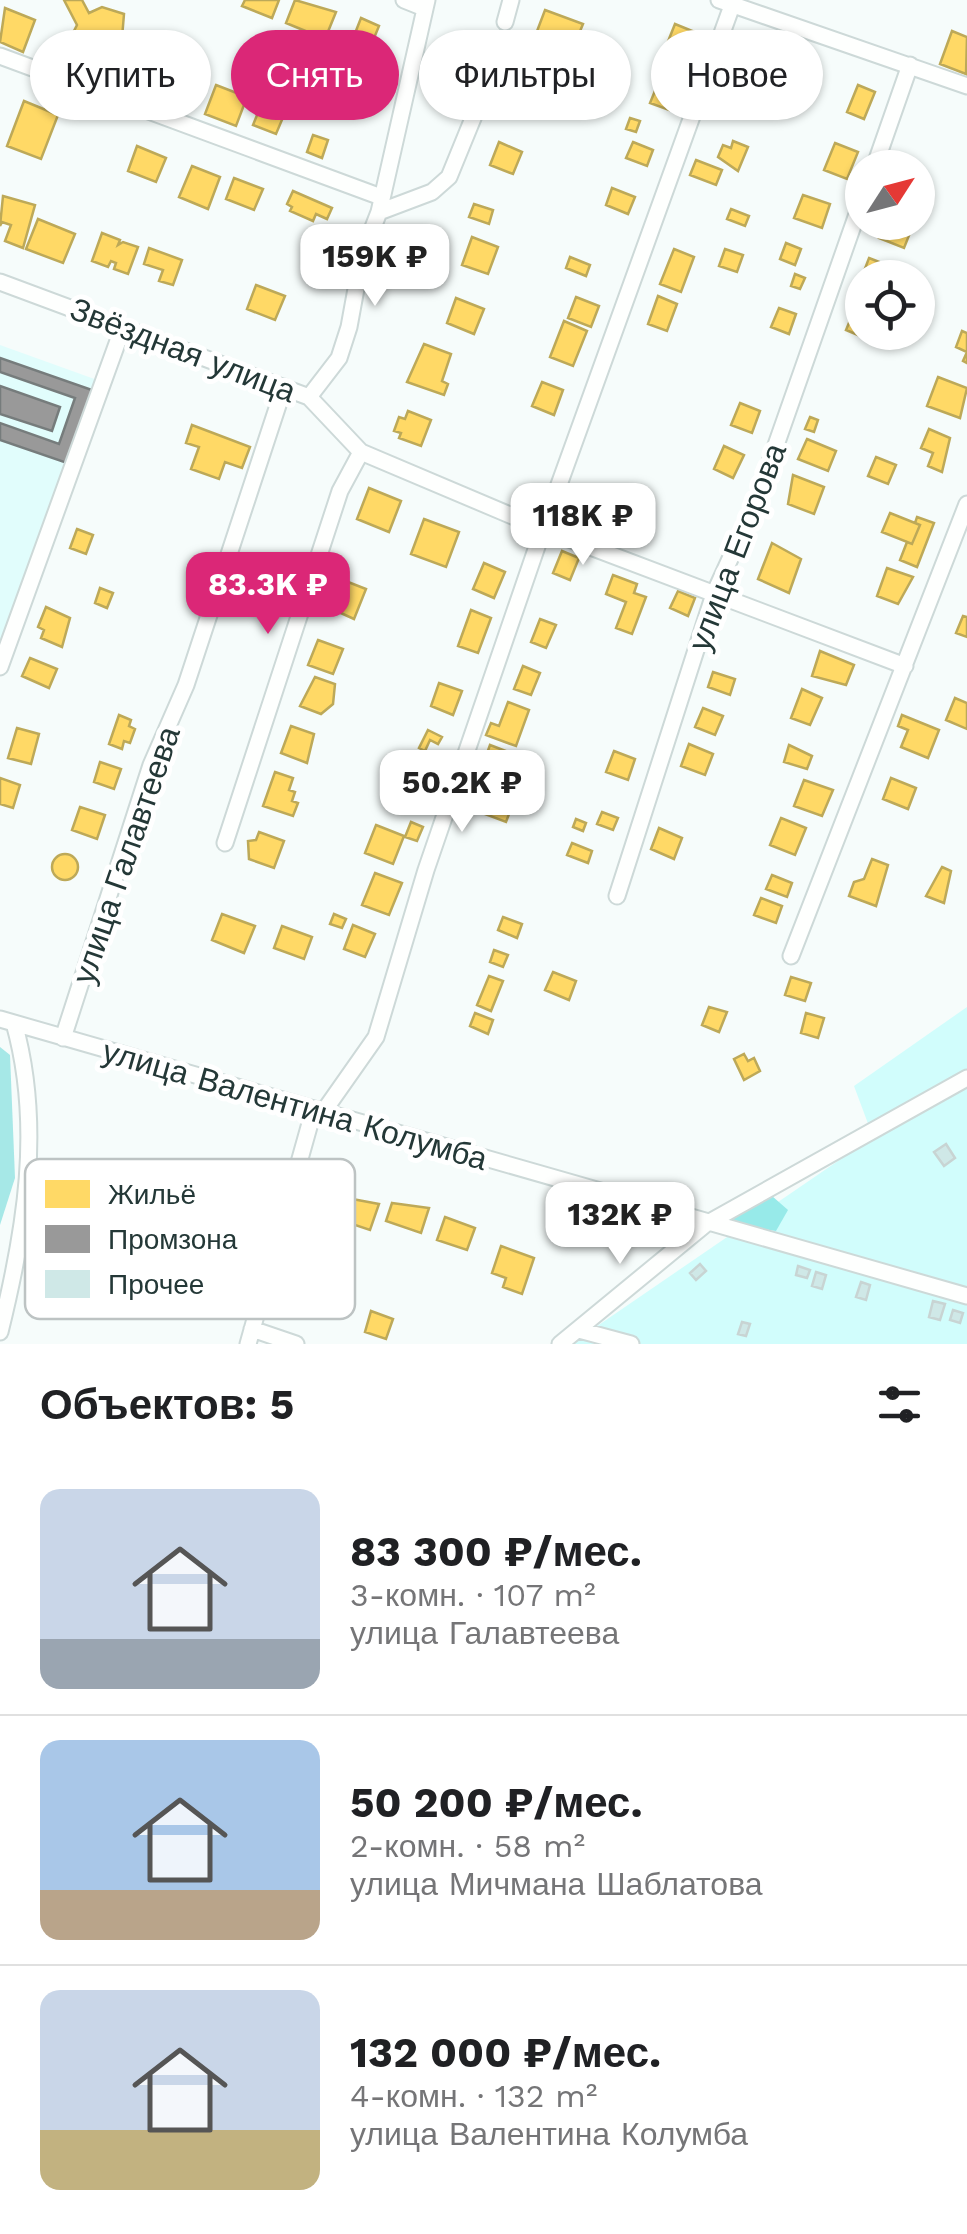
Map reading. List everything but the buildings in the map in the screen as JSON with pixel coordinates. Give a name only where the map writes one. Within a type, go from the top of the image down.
[{"type":"street","points":[[309,397],[339,358],[362,256],[380,205],[426,4],[404,0]]},
{"type":"street","points":[[505,22],[511,0]]},
{"type":"street","points":[[304,1159],[319,1110],[376,1037],[426,870],[729,2],[967,86]]},
{"type":"street","points":[[0,56],[380,205],[432,192],[448,176],[472,120]]},
{"type":"street","points":[[880,150],[910,65]]},
{"type":"street","name":"улица Егорова","points":[[617,896],[714,594],[756,502],[848,240]]},
{"type":"street","name":"Звёздная улица","points":[[0,282],[309,397],[361,452],[543,529],[905,666]]},
{"type":"street","points":[[0,667],[96,412],[123,327]]},
{"type":"street","name":"улица Галавтеева","points":[[64,1038],[152,765],[186,686],[284,387]]},
{"type":"street","points":[[224,843],[340,491],[361,452]]},
{"type":"street","points":[[792,956],[967,504]]},
{"type":"street","points":[[7,1021],[26,1082],[27,1159]]},
{"type":"street","name":"улица Валентина Колумба","points":[[7,1021],[967,1296]]},
{"type":"street","points":[[560,1344],[706,1224],[967,1078]]},
{"type":"street","points":[[0,1332],[25,1215]]},
{"type":"street","points":[[580,1330],[630,1344]]},
{"type":"street","points":[[250,1337],[296,1344]]},
{"type":"shaded area","points":[[0,345],[100,381],[0,652]]},
{"type":"shaded area","points":[[967,1007],[967,1344],[571,1344],[873,1137],[854,1086]]},
{"type":"shaded area","points":[[0,1047],[10,1055],[15,1178],[0,1225]]},
{"type":"shaded area","points":[[772,1196],[788,1210],[776,1231],[733,1224],[733,1215]]}]
